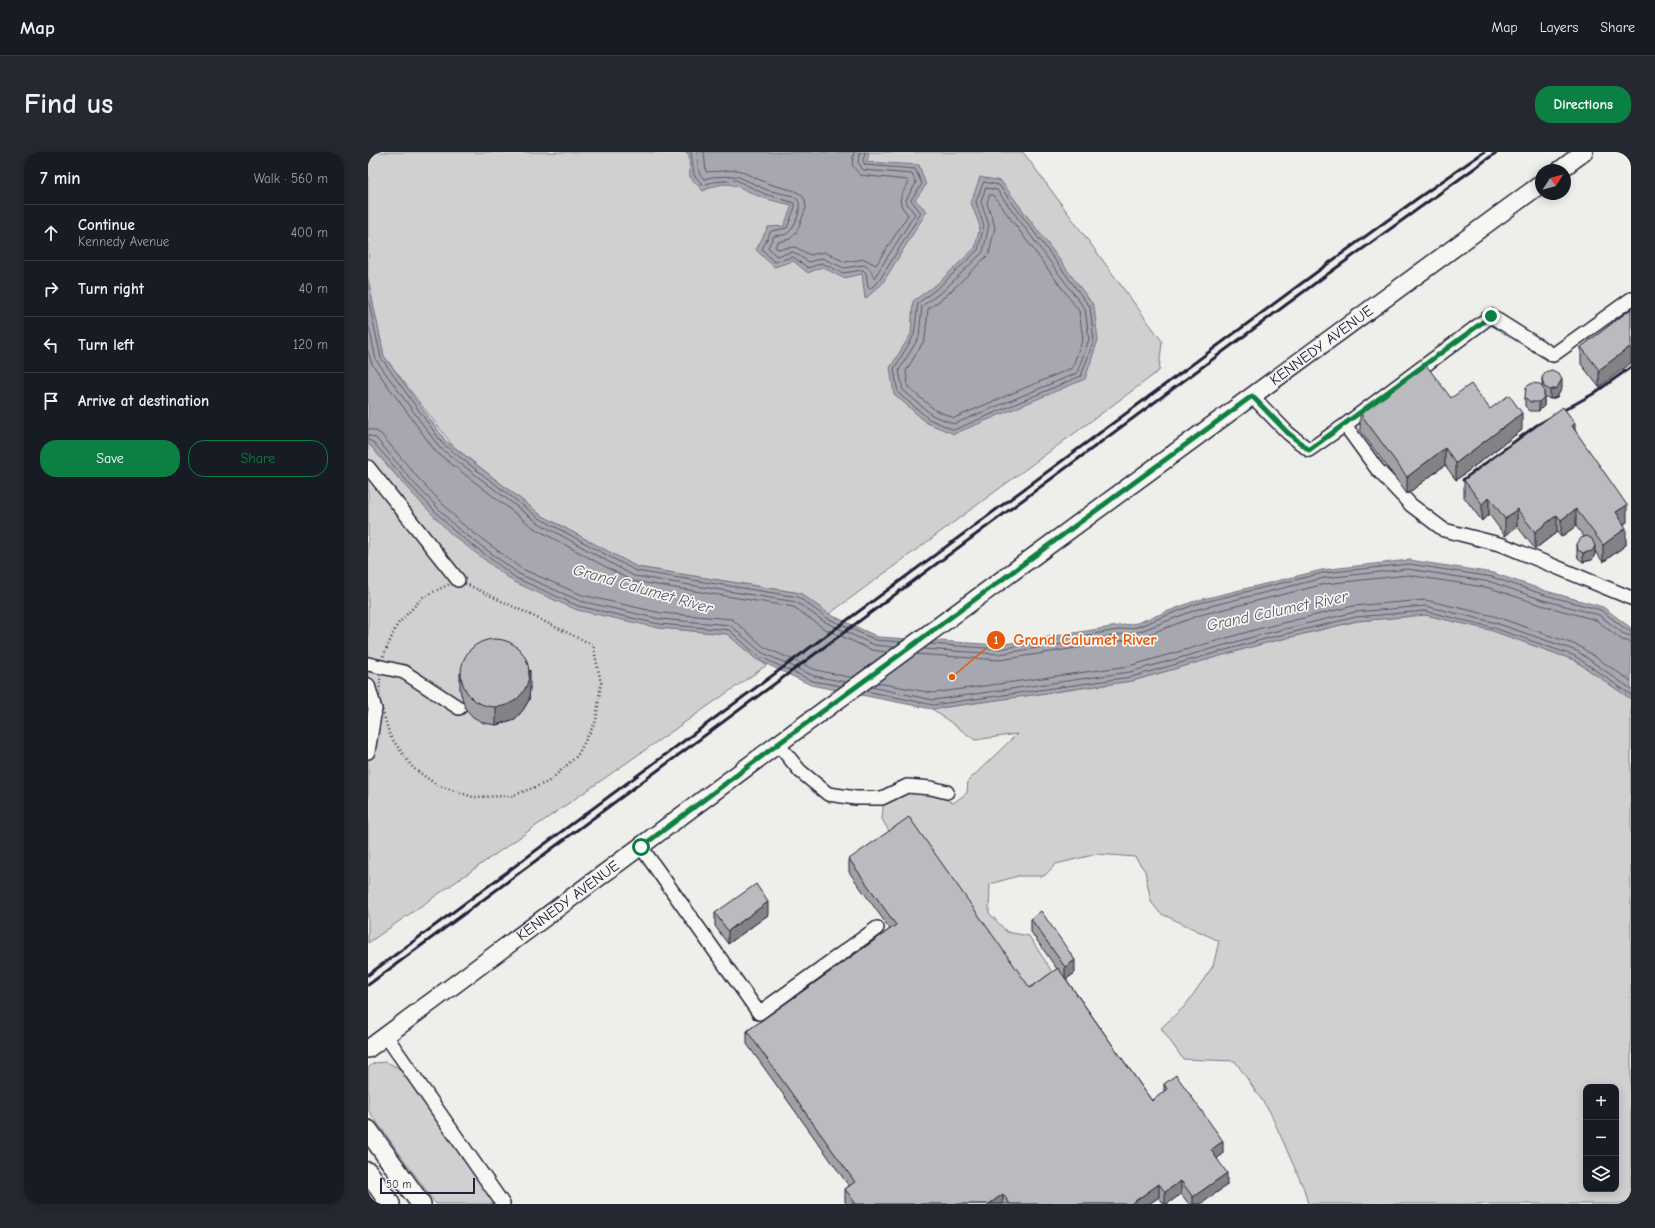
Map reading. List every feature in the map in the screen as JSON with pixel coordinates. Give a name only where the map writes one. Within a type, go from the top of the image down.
[{"type":"highway","points":[[368,1130],[421,1204]]},
{"type":"highway","points":[[368,1172],[390,1204]]},
{"type":"main road","points":[[1568,164],[1584,152]]},
{"type":"main road","name":"KENNEDY AVENUE","points":[[368,1049],[778,744],[1535,188]]},
{"type":"lane","points":[[1252,396],[1288,433],[1309,450],[1491,316],[1553,355],[1631,299]]},
{"type":"lane","points":[[1344,425],[1377,469],[1411,505],[1444,530],[1503,545],[1631,598]]},
{"type":"lane","points":[[368,467],[458,580]]},
{"type":"lane","points":[[368,664],[404,672],[460,708]]},
{"type":"lane","points":[[368,685],[375,709],[368,752]]},
{"type":"lane","points":[[778,744],[800,771],[828,794],[856,798],[882,798],[907,786],[931,788],[947,792]]},
{"type":"lane","points":[[641,847],[759,1013],[877,928]]},
{"type":"lane","points":[[386,1036],[503,1204]]},
{"type":"path","points":[[458,580],[593,645],[601,682],[596,721],[577,756],[548,782],[512,796],[473,797],[437,785],[413,768],[390,736],[379,699],[382,661],[397,625],[423,597],[458,580]]},
{"type":"shaded area","points":[[368,152],[1023,152],[1162,341],[1159,371],[829,614],[800,593],[637,567],[541,515],[453,446],[384,356],[368,279]]},
{"type":"shaded area","points":[[368,443],[408,489],[659,628],[727,634],[756,659],[767,665],[368,943]]},
{"type":"shaded area","points":[[1426,615],[1490,630],[1574,660],[1631,699],[1631,1204],[1308,1204],[1304,1189],[1270,1112],[1235,1061],[1183,1059],[1161,1028],[1185,1006],[1213,966],[1219,941],[1160,913],[1151,902],[1145,871],[1135,857],[1097,854],[1056,864],[1044,876],[1018,876],[990,884],[989,913],[1007,932],[1029,936],[1058,981],[1030,1000],[894,840],[882,819],[884,797],[902,788],[928,790],[953,803],[967,793],[968,781],[1017,734],[975,740],[932,709],[1132,681],[1262,644],[1357,621]]},
{"type":"shaded area","points":[[386,1062],[399,1068],[496,1204],[436,1204],[368,1110],[368,1068],[374,1063]]},
{"type":"water","points":[[686,152],[869,152],[867,162],[919,165],[926,185],[915,200],[927,211],[882,284],[865,299],[862,274],[843,278],[822,267],[808,273],[793,261],[774,267],[756,250],[768,227],[784,226],[792,205],[764,198],[728,184],[721,184],[703,191],[690,177],[689,155]]},
{"type":"water","points":[[980,177],[1001,181],[1094,306],[1098,340],[1085,379],[954,434],[927,423],[894,394],[890,368],[911,334],[913,301],[937,284],[975,248],[980,226],[971,203]]},
{"type":"water","points":[[368,279],[384,356],[446,441],[541,515],[637,567],[800,593],[829,614],[878,637],[998,645],[1137,623],[1195,601],[1322,570],[1409,560],[1493,573],[1546,591],[1603,607],[1631,628],[1631,699],[1574,660],[1490,630],[1426,615],[1357,621],[1262,644],[1132,681],[932,709],[811,685],[756,659],[727,634],[659,628],[577,610],[514,582],[451,534],[408,489],[368,443]]},
{"type":"building","points":[[1631,309],[1631,346],[1599,370],[1581,347]]},
{"type":"building","points":[[1426,365],[1451,398],[1471,384],[1490,409],[1509,395],[1522,413],[1456,463],[1445,448],[1407,477],[1360,413]]},
{"type":"building","points":[[1552,370],[1558,373],[1562,379],[1557,388],[1550,390],[1544,387],[1542,378],[1545,372]]},
{"type":"building","points":[[1532,383],[1540,384],[1544,390],[1544,397],[1539,402],[1530,402],[1525,397],[1526,387]]},
{"type":"building","points":[[1563,407],[1575,423],[1572,426],[1627,505],[1616,512],[1626,528],[1603,545],[1576,509],[1561,520],[1557,515],[1535,532],[1517,509],[1505,519],[1489,497],[1482,504],[1464,480]]},
{"type":"building","points":[[1587,536],[1592,539],[1595,546],[1592,551],[1583,553],[1578,550],[1577,544],[1581,538]]},
{"type":"building","points":[[488,639],[502,639],[514,644],[524,654],[529,666],[529,680],[524,692],[514,702],[502,707],[488,707],[476,702],[466,692],[461,680],[461,666],[466,654],[476,644]]},
{"type":"building","points":[[909,817],[1030,988],[1058,968],[1152,1101],[1167,1089],[1164,1084],[1176,1075],[1223,1141],[1211,1150],[1227,1173],[1193,1197],[1181,1181],[1165,1192],[1159,1184],[1131,1204],[1010,1204],[1003,1194],[989,1204],[856,1204],[845,1189],[855,1182],[747,1031],[896,925],[849,859]]},
{"type":"building","points":[[756,884],[768,902],[728,931],[715,913]]},
{"type":"building","points":[[1041,911],[1075,960],[1065,967],[1031,919]]},
{"type":"railway","points":[[368,975],[1329,263],[1484,152]]},
{"type":"railway","points":[[368,985],[1325,276],[1497,152]]},
{"type":"railway","points":[[1463,480],[1537,425],[1593,394],[1631,367]]},
{"type":"place","name":"Grand Calumet River","points":[[952,677]]},
{"type":"route","points":[[641,847],[778,744],[1252,396],[1288,433],[1309,450],[1491,316]]}]
